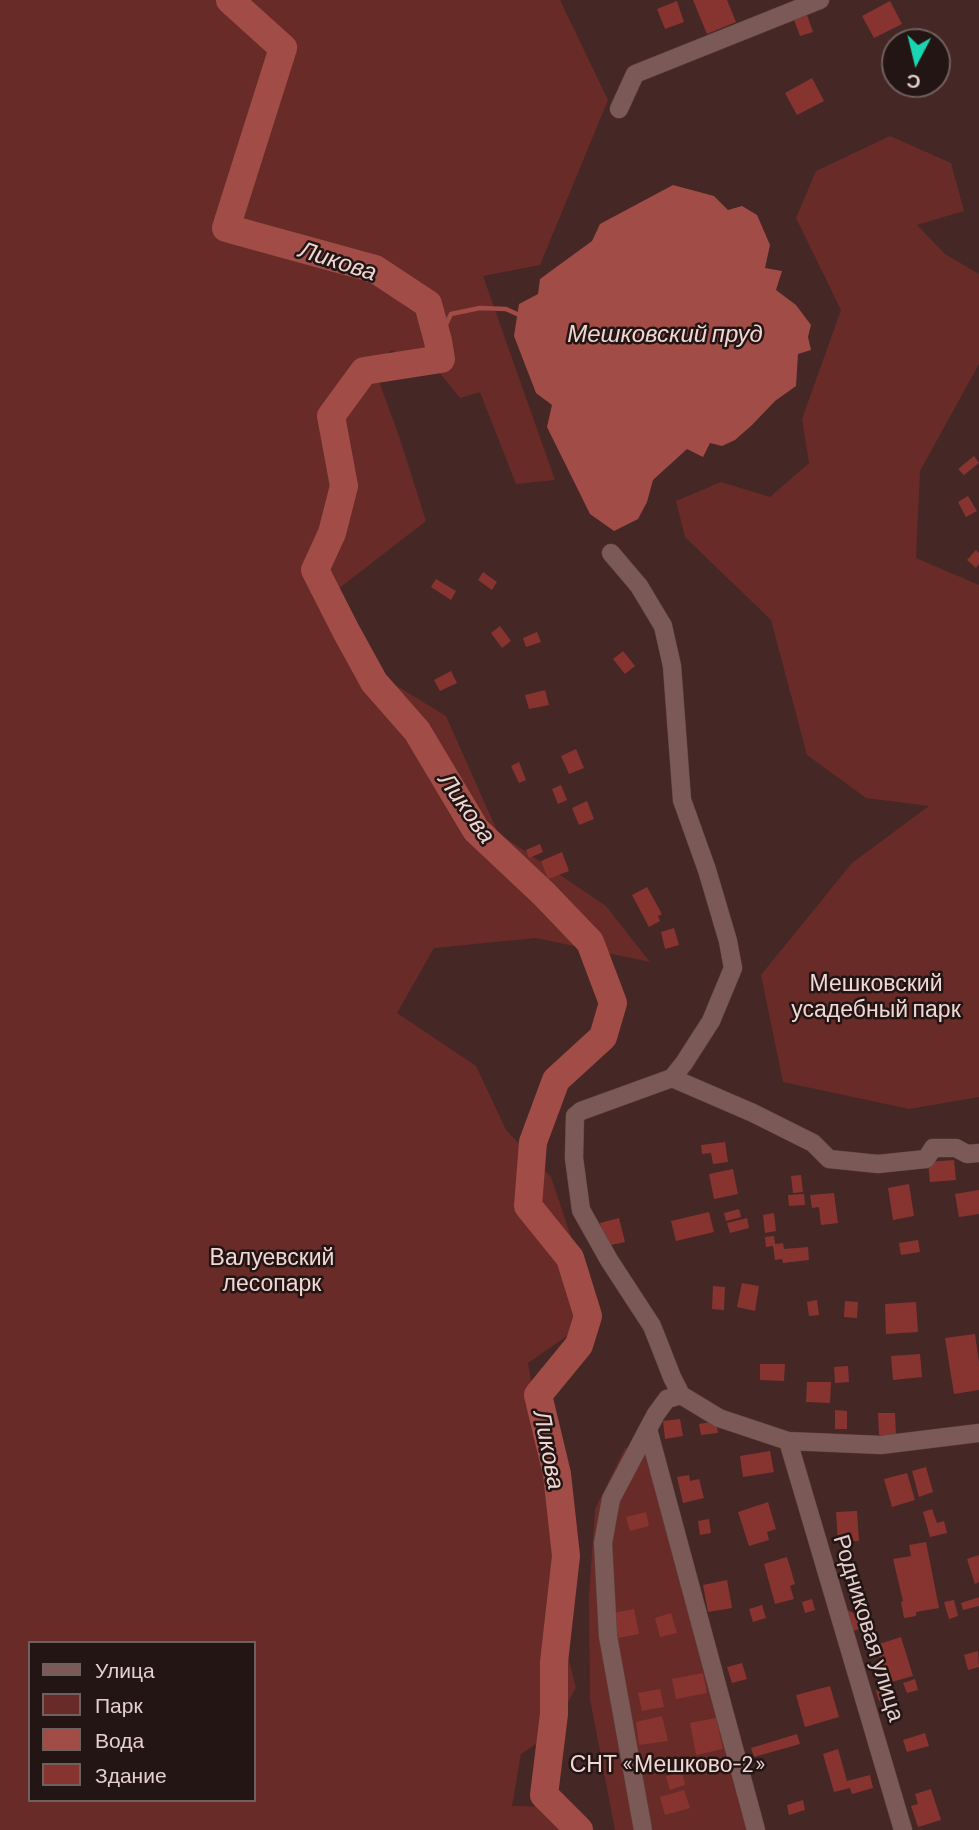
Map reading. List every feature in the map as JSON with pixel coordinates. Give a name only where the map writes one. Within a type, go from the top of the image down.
[{"type":"street","points":[[619,108],[635,74],[820,0]]},
{"type":"street","points":[[611,553],[639,586],[663,626],[672,666],[682,800],[707,870],[733,968],[711,1021],[672,1078],[581,1111],[575,1116],[574,1158],[581,1210],[608,1260],[653,1326],[681,1395],[719,1418],[788,1441],[881,1445],[979,1433]]},
{"type":"street","points":[[672,1078],[753,1113],[813,1143],[829,1159],[878,1164],[926,1159],[933,1148],[956,1148],[967,1154],[979,1153]]},
{"type":"street","points":[[643,1830],[608,1636],[603,1543],[611,1499],[656,1413],[667,1399],[681,1395]]},
{"type":"street","points":[[649,1429],[756,1830]]},
{"type":"street","name":"Родниковая улица","points":[[788,1441],[903,1830]]},
{"type":"green space","name":"Валуевский лесопарк","points":[[0,0],[560,0],[608,100],[540,265],[483,276],[555,480],[516,484],[480,392],[460,398],[438,371],[422,371],[392,350],[373,365],[426,521],[324,600],[361,664],[446,716],[498,833],[606,906],[650,962],[536,938],[434,948],[397,1013],[476,1066],[506,1130],[551,1177],[597,1315],[528,1363],[539,1428],[558,1506],[557,1613],[576,1688],[549,1735],[521,1754],[512,1806],[568,1807],[587,1830],[0,1830]]},
{"type":"green space","name":"Мешковский усадебный парк","points":[[890,136],[951,163],[964,211],[917,225],[945,254],[979,274],[979,364],[920,471],[916,558],[979,585],[979,1097],[909,1109],[783,1082],[761,975],[852,863],[929,806],[866,798],[807,755],[771,620],[685,537],[676,501],[721,482],[770,497],[809,463],[802,419],[841,310],[796,218],[816,171]]},
{"type":"green space","name":"СНТ «Мешково-2»","points":[[625,1448],[652,1448],[753,1830],[615,1830],[590,1699],[589,1596],[595,1509]]},
{"type":"water","name":"Мешковский пруд","points":[[673,185],[714,196],[728,210],[742,206],[757,215],[770,245],[765,268],[782,271],[776,290],[796,305],[811,325],[808,337],[811,350],[798,354],[796,386],[775,401],[735,440],[722,446],[710,443],[703,457],[687,449],[653,480],[647,502],[638,519],[614,531],[590,514],[547,427],[552,405],[536,393],[514,336],[519,304],[538,294],[540,279],[592,241],[600,224]]},
{"type":"building","points":[[693,0],[727,0],[736,22],[707,34]]},
{"type":"building","points":[[677,1],[684,22],[665,29],[657,9]]},
{"type":"building","points":[[890,1],[902,24],[894,28],[881,28],[881,34],[874,38],[862,16]]},
{"type":"building","points":[[807,15],[813,32],[800,36],[794,20]]},
{"type":"building","points":[[812,78],[824,101],[797,115],[785,93]]},
{"type":"building","points":[[974,456],[979,463],[964,475],[958,469]]},
{"type":"building","points":[[968,496],[977,511],[966,517],[958,502]]},
{"type":"building","points":[[976,550],[979,553],[979,564],[976,568],[967,560]]},
{"type":"building","points":[[483,572],[497,582],[492,590],[478,580]]},
{"type":"building","points":[[436,579],[456,591],[451,600],[431,587]]},
{"type":"building","points":[[500,626],[511,641],[502,648],[491,633]]},
{"type":"building","points":[[537,632],[541,642],[526,647],[523,638]]},
{"type":"building","points":[[623,651],[635,666],[625,674],[613,659]]},
{"type":"building","points":[[451,671],[457,683],[440,691],[434,680]]},
{"type":"building","points":[[545,690],[549,705],[529,709],[525,695]]},
{"type":"building","points":[[576,749],[584,768],[569,774],[561,756]]},
{"type":"building","points":[[519,762],[526,780],[519,783],[511,766]]},
{"type":"building","points":[[561,785],[567,800],[558,804],[552,789]]},
{"type":"building","points":[[587,801],[594,819],[579,825],[572,808]]},
{"type":"building","points":[[540,844],[543,852],[529,858],[526,850]]},
{"type":"building","points":[[562,852],[569,871],[548,879],[541,861]]},
{"type":"building","points":[[647,887],[662,914],[658,916],[660,921],[649,927],[632,895]]},
{"type":"building","points":[[674,928],[679,945],[665,949],[661,932]]},
{"type":"building","points":[[725,1142],[728,1162],[713,1164],[711,1153],[702,1154],[701,1145]]},
{"type":"building","points":[[954,1160],[956,1180],[930,1182],[928,1162]]},
{"type":"building","points":[[733,1169],[738,1194],[714,1199],[709,1174]]},
{"type":"building","points":[[801,1175],[803,1192],[793,1193],[791,1176]]},
{"type":"building","points":[[909,1184],[914,1216],[893,1220],[888,1188]]},
{"type":"building","points":[[979,1190],[979,1214],[959,1217],[955,1194]]},
{"type":"building","points":[[834,1193],[838,1223],[821,1225],[819,1207],[812,1208],[810,1195]]},
{"type":"building","points":[[804,1194],[805,1205],[789,1206],[788,1195]]},
{"type":"building","points":[[739,1209],[741,1217],[726,1221],[724,1213]]},
{"type":"building","points":[[709,1212],[714,1232],[676,1241],[671,1221]]},
{"type":"building","points":[[774,1213],[776,1231],[765,1233],[763,1215]]},
{"type":"building","points":[[619,1218],[625,1242],[606,1246],[600,1223]]},
{"type":"building","points":[[747,1218],[749,1228],[730,1233],[727,1223]]},
{"type":"building","points":[[774,1236],[775,1244],[783,1243],[784,1249],[808,1247],[809,1260],[783,1263],[782,1259],[775,1260],[773,1246],[766,1247],[765,1237]]},
{"type":"building","points":[[918,1240],[920,1252],[901,1255],[899,1243]]},
{"type":"building","points":[[742,1283],[759,1286],[755,1311],[737,1307]]},
{"type":"building","points":[[713,1286],[725,1287],[724,1310],[712,1309]]},
{"type":"building","points":[[817,1300],[819,1315],[809,1316],[807,1302]]},
{"type":"building","points":[[845,1301],[858,1302],[857,1318],[844,1317]]},
{"type":"building","points":[[916,1302],[918,1332],[886,1334],[885,1304]]},
{"type":"building","points":[[975,1334],[979,1390],[954,1394],[945,1338]]},
{"type":"building","points":[[920,1354],[922,1377],[893,1380],[891,1356]]},
{"type":"building","points":[[760,1364],[785,1364],[784,1381],[760,1380]]},
{"type":"building","points":[[848,1366],[849,1382],[835,1383],[834,1367]]},
{"type":"building","points":[[807,1382],[831,1382],[830,1403],[806,1402]]},
{"type":"building","points":[[835,1410],[847,1411],[847,1429],[835,1429]]},
{"type":"building","points":[[878,1413],[895,1413],[896,1435],[879,1435]]},
{"type":"building","points":[[680,1419],[683,1436],[665,1439],[663,1421]]},
{"type":"building","points":[[716,1421],[718,1433],[701,1435],[699,1424]]},
{"type":"building","points":[[770,1451],[774,1472],[743,1477],[740,1456]]},
{"type":"building","points":[[926,1467],[933,1492],[919,1497],[912,1471]]},
{"type":"building","points":[[907,1473],[915,1500],[892,1507],[884,1479]]},
{"type":"building","points":[[689,1475],[690,1481],[699,1479],[704,1498],[683,1503],[677,1477]]},
{"type":"building","points":[[768,1502],[776,1529],[767,1532],[769,1540],[749,1546],[738,1512]]},
{"type":"building","points":[[932,1509],[937,1523],[944,1521],[947,1533],[930,1537],[923,1512]]},
{"type":"building","points":[[857,1511],[859,1541],[838,1542],[836,1512]]},
{"type":"building","points":[[646,1512],[649,1526],[630,1531],[626,1517]]},
{"type":"building","points":[[709,1519],[711,1533],[700,1535],[698,1521]]},
{"type":"building","points":[[926,1542],[939,1608],[916,1612],[916,1616],[904,1618],[903,1601],[893,1559],[911,1556],[909,1545]]},
{"type":"building","points":[[979,1555],[979,1582],[975,1584],[967,1559]]},
{"type":"building","points":[[787,1557],[795,1584],[790,1586],[794,1599],[775,1604],[764,1564]]},
{"type":"building","points":[[727,1580],[732,1608],[708,1612],[703,1585]]},
{"type":"building","points":[[979,1597],[979,1606],[963,1610],[961,1603]]},
{"type":"building","points":[[812,1599],[815,1610],[805,1613],[802,1602]]},
{"type":"building","points":[[954,1600],[958,1616],[949,1619],[944,1602]]},
{"type":"building","points":[[762,1605],[766,1618],[753,1622],[749,1609]]},
{"type":"building","points":[[634,1609],[639,1634],[618,1638],[613,1613]]},
{"type":"building","points":[[847,1610],[876,1624],[853,1631]]},
{"type":"building","points":[[671,1613],[677,1633],[660,1637],[655,1618]]},
{"type":"building","points":[[901,1637],[913,1676],[888,1683],[876,1645]]},
{"type":"building","points":[[978,1651],[979,1667],[968,1670],[964,1655]]},
{"type":"building","points":[[742,1663],[747,1679],[732,1683],[727,1667]]},
{"type":"building","points":[[703,1673],[707,1693],[676,1699],[672,1679]]},
{"type":"building","points":[[915,1679],[918,1690],[907,1693],[903,1683]]},
{"type":"building","points":[[830,1686],[839,1717],[805,1727],[796,1695]]},
{"type":"building","points":[[887,1687],[890,1697],[879,1701],[876,1690]]},
{"type":"building","points":[[660,1689],[664,1707],[642,1711],[638,1693]]},
{"type":"building","points":[[662,1716],[668,1741],[639,1745],[636,1722]]},
{"type":"building","points":[[716,1718],[723,1749],[696,1755],[690,1723]]},
{"type":"building","points":[[925,1733],[929,1746],[907,1752],[903,1740]]},
{"type":"building","points":[[797,1734],[800,1744],[754,1757],[751,1748]]},
{"type":"building","points":[[838,1749],[847,1781],[870,1775],[873,1788],[852,1794],[850,1788],[834,1792],[823,1754]]},
{"type":"building","points":[[682,1772],[685,1785],[670,1790],[666,1776]]},
{"type":"building","points":[[931,1789],[941,1820],[918,1827],[911,1806],[918,1804],[915,1794]]},
{"type":"building","points":[[684,1790],[690,1808],[665,1815],[660,1797]]},
{"type":"building","points":[[803,1800],[805,1810],[789,1815],[787,1805]]},
{"type":"waterway","name":"Ликова","points":[[230,0],[283,48],[226,228],[375,269],[428,304],[441,359],[364,371],[331,416],[344,486],[332,533],[315,570],[374,682],[417,731],[476,830],[590,942],[613,1003],[603,1037],[556,1080],[533,1142],[528,1206],[570,1258],[588,1316],[579,1345],[538,1395],[557,1474],[566,1556],[554,1662],[554,1714],[544,1795],[579,1830]]},
{"type":"waterway","points":[[438,341],[451,314],[480,308],[506,309],[517,314]]}]
